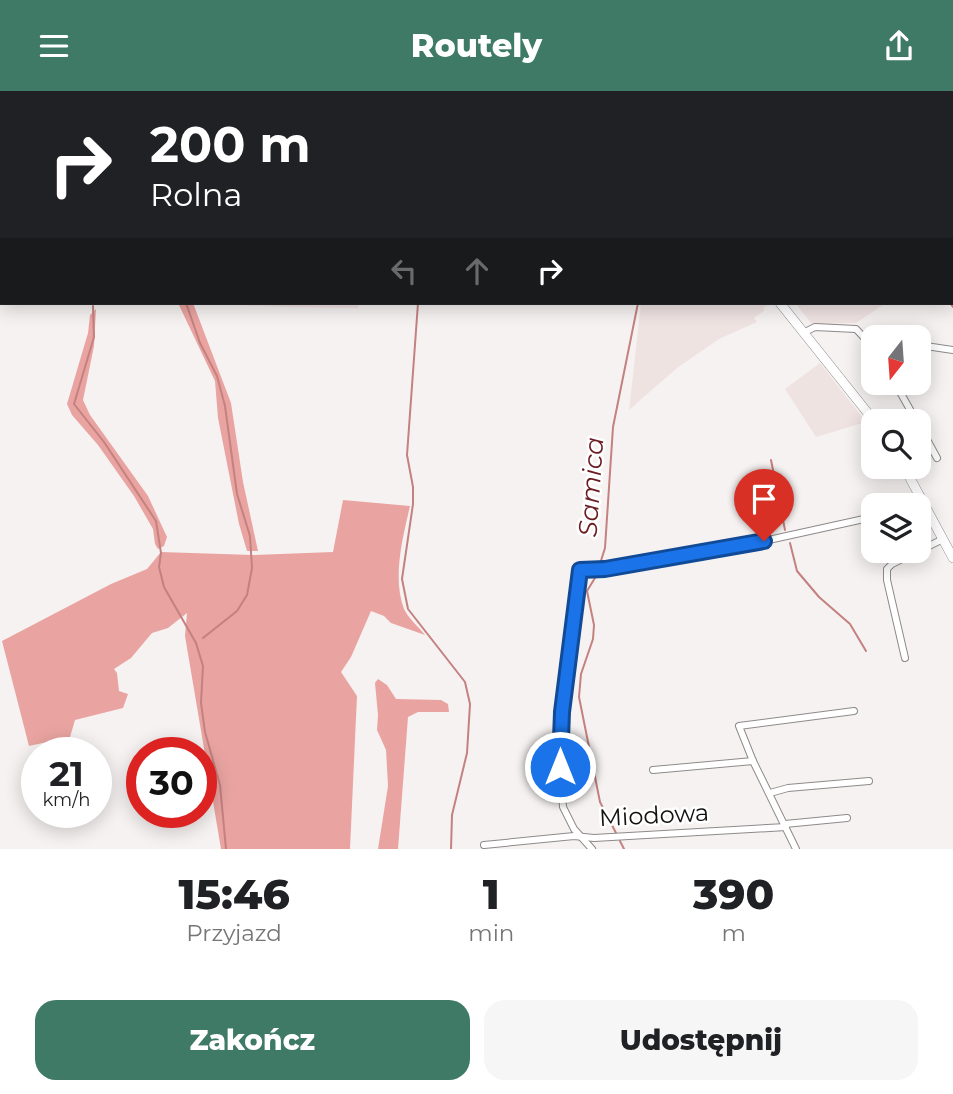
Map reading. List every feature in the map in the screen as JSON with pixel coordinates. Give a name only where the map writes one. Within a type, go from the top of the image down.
[{"type":"main road","points":[[782,305],[865,409]]},
{"type":"main road","points":[[931,520],[953,557]]},
{"type":"street","points":[[805,332],[815,327],[856,329],[861,334]]},
{"type":"street","points":[[931,347],[953,350]]},
{"type":"street","points":[[931,447],[937,458]]},
{"type":"street","points":[[592,849],[562,807],[560,740],[580,570],[764,541],[861,520]]},
{"type":"street","points":[[931,545],[943,539]]},
{"type":"street","points":[[894,563],[887,569],[887,580],[905,658]]},
{"type":"street","points":[[796,849],[739,726],[854,711]]},
{"type":"street","points":[[653,770],[753,761]]},
{"type":"street","points":[[770,793],[788,788],[869,781]]},
{"type":"street","name":"Miodowa","points":[[484,845],[574,836],[583,838],[785,825],[847,818]]},
{"type":"street","points":[[537,840],[537,849]]},
{"type":"shaded area","points":[[179,305],[194,305],[231,403],[243,482],[258,551],[247,551],[239,524],[218,418],[215,381]]},
{"type":"shaded area","points":[[240,305],[359,305],[358,308]]},
{"type":"shaded area","points":[[641,305],[767,305],[763,308],[764,311],[754,318],[757,322],[719,339],[677,368],[629,410]]},
{"type":"shaded area","points":[[797,305],[883,305],[856,323],[812,324]]},
{"type":"shaded area","points":[[96,309],[94,346],[83,400],[90,415],[148,496],[167,537],[164,546],[158,549],[153,529],[134,496],[98,445],[72,415],[67,404],[88,333],[90,315]]},
{"type":"shaded area","points":[[820,363],[861,416],[861,424],[816,437],[785,389]]},
{"type":"shaded area","points":[[343,500],[410,506],[400,557],[399,584],[404,609],[425,635],[391,623],[384,616],[371,611],[351,657],[341,672],[357,696],[350,849],[221,849],[217,825],[217,737],[202,737],[185,636],[187,613],[168,628],[152,633],[131,658],[114,669],[119,691],[128,694],[123,708],[75,720],[70,737],[27,737],[2,641],[111,584],[147,569],[161,552],[253,555],[333,552]]},
{"type":"shaded area","points":[[378,679],[387,685],[396,699],[441,700],[448,704],[449,712],[418,712],[408,717],[398,849],[378,849],[388,786],[386,750],[377,730],[375,683]]},
{"type":"waterway","points":[[187,305],[200,343],[217,376],[225,406],[237,494],[250,536],[252,568],[247,595],[237,611],[203,638]]},
{"type":"waterway","points":[[418,305],[407,455],[413,504],[402,579],[408,609],[465,682],[470,704],[467,753],[452,815],[451,849]]},
{"type":"waterway","name":"Samica","points":[[599,567],[605,548],[613,427],[638,305]]},
{"type":"waterway","points":[[93,306],[94,337],[74,404],[104,442],[156,521],[161,553],[159,567],[164,587],[196,643],[203,666],[201,703],[205,732],[220,785],[226,849]]},
{"type":"waterway","points":[[771,460],[785,530]]},
{"type":"waterway","points":[[790,543],[797,571],[819,597],[850,624],[866,651]]},
{"type":"waterway","name":"Samica","points":[[598,573],[587,591],[594,625],[593,639],[581,674],[579,697],[600,802],[616,833]]},
{"type":"waterway","name":"Samica","points":[[620,841],[624,849]]},
{"type":"route","points":[[560,767],[562,712],[580,570],[605,569],[764,541]]}]
